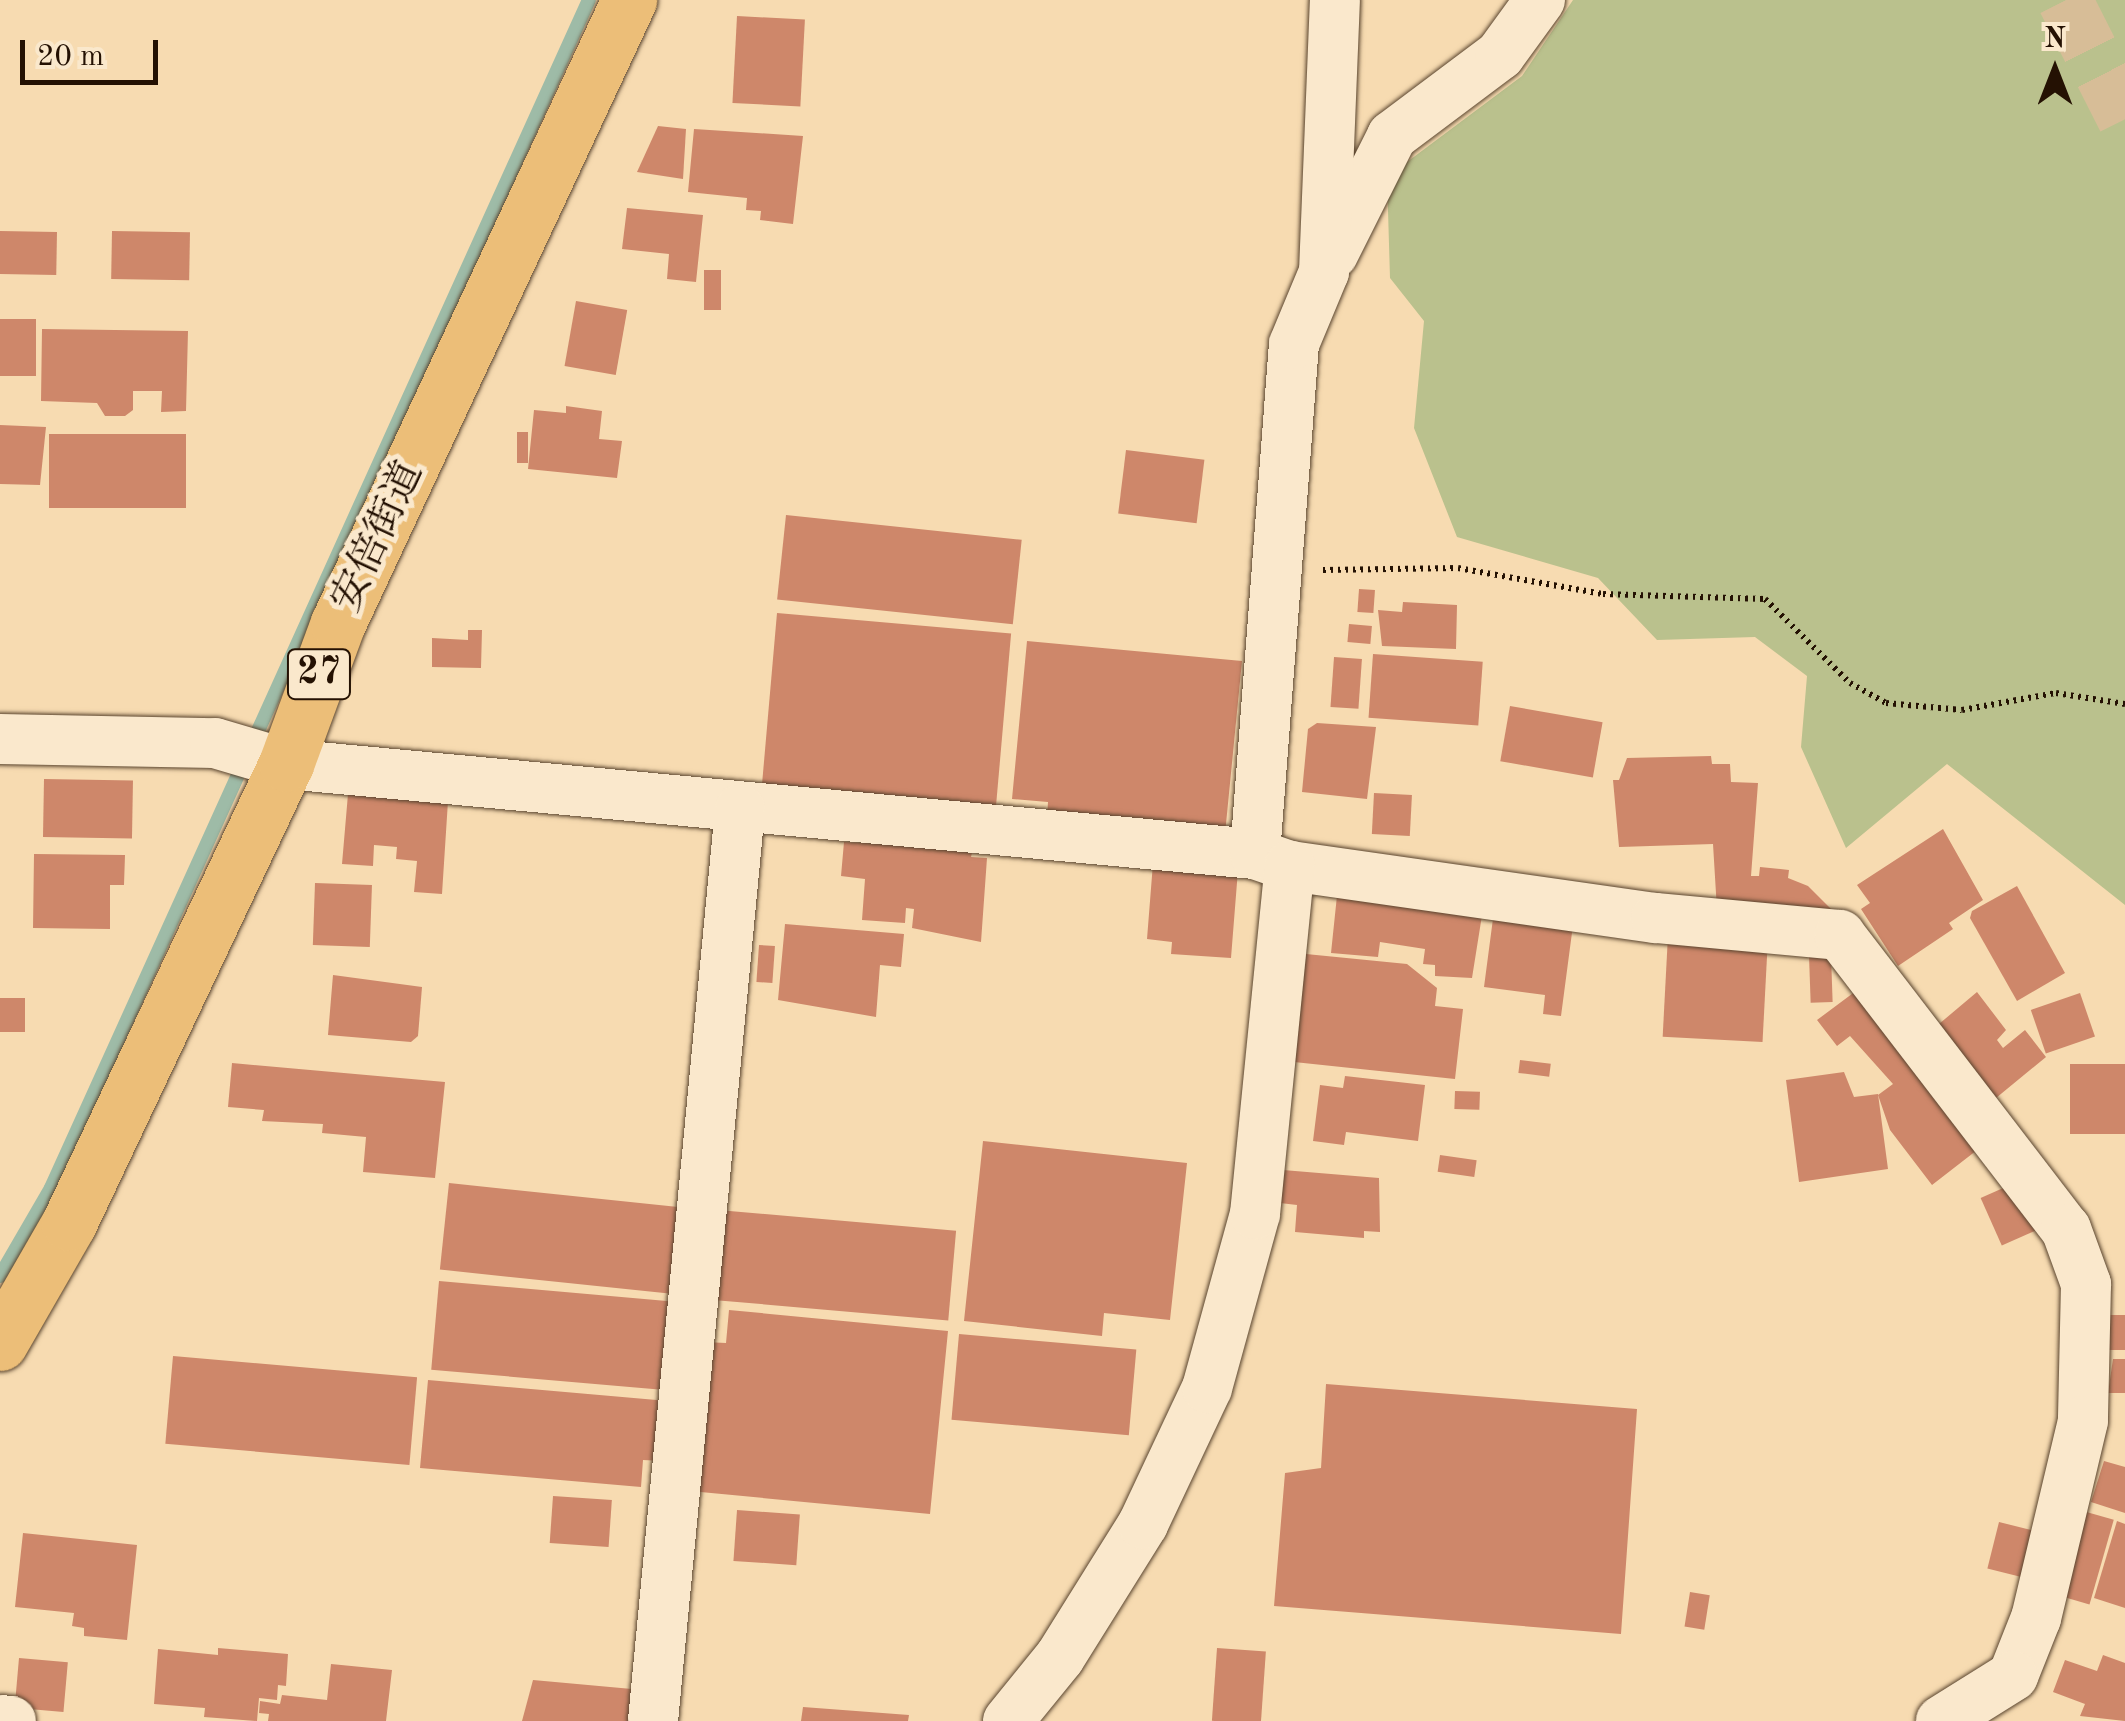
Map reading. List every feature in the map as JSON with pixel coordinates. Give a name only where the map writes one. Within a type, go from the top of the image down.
[{"type":"main road","name":"安倍街道","points":[[0,1343],[69,1223],[286,764],[338,623],[629,0]]},
{"type":"street","points":[[1324,272],[1336,0]]},
{"type":"street","points":[[1008,1721],[1060,1657],[1142,1524],[1207,1388],[1255,1214],[1273,860],[1277,570],[1294,344],[1324,272],[1392,136],[1500,54],[1540,0]]},
{"type":"street","points":[[0,739],[215,742],[286,764],[1273,860],[1656,918],[1840,936],[1944,1064],[2066,1229],[2086,1284],[2090,1340],[2083,1422],[2036,1618],[2013,1676],[1941,1721]]},
{"type":"street","points":[[654,1721],[740,809]]},
{"type":"street","points":[[0,1720],[11,1721]]},
{"type":"path","points":[[1277,570],[1458,568],[1603,594],[1764,599],[1850,683],[1886,703],[1962,710],[2056,693],[2125,704]]},
{"type":"green space","points":[[1573,0],[2125,0],[2125,905],[1947,764],[1846,848],[1801,747],[1807,676],[1755,637],[1657,640],[1598,578],[1457,537],[1414,428],[1424,321],[1390,278],[1387,177],[1522,76]]},
{"type":"building","points":[[737,16],[805,20],[800,106],[732,103]]},
{"type":"building","points":[[658,126],[686,129],[683,179],[637,172]]},
{"type":"building","points":[[694,129],[803,136],[793,224],[760,220],[761,211],[746,210],[747,198],[688,192]]},
{"type":"building","points":[[627,208],[703,215],[696,282],[667,279],[669,254],[622,249]]},
{"type":"building","points":[[0,231],[57,232],[56,275],[0,274]]},
{"type":"building","points":[[112,231],[190,232],[189,280],[111,279]]},
{"type":"building","points":[[704,270],[721,270],[721,310],[704,310]]},
{"type":"building","points":[[576,301],[627,310],[616,375],[565,366]]},
{"type":"building","points":[[0,319],[36,319],[36,376],[0,376]]},
{"type":"building","points":[[42,329],[188,331],[186,411],[161,412],[162,391],[133,391],[133,410],[125,416],[105,416],[97,403],[41,401]]},
{"type":"building","points":[[566,406],[602,411],[599,439],[622,441],[617,478],[528,469],[534,410],[566,413]]},
{"type":"building","points":[[0,425],[46,427],[40,485],[0,484]]},
{"type":"building","points":[[517,432],[528,432],[528,463],[517,463]]},
{"type":"building","points":[[49,434],[186,434],[186,508],[49,508]]},
{"type":"building","points":[[1126,450],[1204,460],[1197,523],[1118,514]]},
{"type":"building","points":[[786,515],[1022,540],[1013,624],[777,600]]},
{"type":"building","points":[[1359,589],[1375,590],[1373,613],[1357,612]]},
{"type":"building","points":[[1403,602],[1457,605],[1456,649],[1382,646],[1378,610],[1402,612]]},
{"type":"building","points":[[777,613],[1011,633],[995,815],[761,794]]},
{"type":"building","points":[[1349,624],[1372,626],[1370,644],[1347,642]]},
{"type":"building","points":[[468,630],[482,630],[481,668],[432,667],[432,638],[468,640]]},
{"type":"building","points":[[1027,641],[1242,661],[1225,834],[1047,817],[1048,802],[1012,799]]},
{"type":"building","points":[[1373,654],[1483,662],[1478,726],[1369,718]]},
{"type":"building","points":[[1334,657],[1362,659],[1358,709],[1331,707]]},
{"type":"building","points":[[1510,706],[1603,722],[1593,777],[1500,761]]},
{"type":"building","points":[[1317,723],[1376,727],[1367,799],[1302,792],[1308,729]]},
{"type":"building","points":[[1711,756],[1712,764],[1730,764],[1731,782],[1758,783],[1751,876],[1759,876],[1760,867],[1789,870],[1788,878],[1808,886],[1831,909],[1829,919],[1717,910],[1713,844],[1619,847],[1613,780],[1619,780],[1627,758]]},
{"type":"building","points":[[44,779],[133,781],[132,839],[43,837]]},
{"type":"building","points":[[1374,793],[1412,795],[1410,836],[1372,834]]},
{"type":"building","points":[[348,794],[448,801],[442,894],[414,892],[417,861],[396,859],[397,847],[374,845],[373,866],[342,864]]},
{"type":"building","points":[[1943,829],[1983,900],[1949,923],[1953,929],[1898,966],[1861,909],[1870,903],[1857,885]]},
{"type":"building","points":[[844,842],[973,848],[971,857],[987,858],[981,942],[912,928],[914,909],[906,908],[905,923],[862,920],[865,879],[841,876]]},
{"type":"building","points":[[34,854],[125,855],[124,885],[110,885],[110,929],[33,928]]},
{"type":"building","points":[[1153,863],[1238,870],[1231,958],[1171,954],[1172,942],[1147,939]]},
{"type":"building","points":[[315,883],[372,885],[370,947],[313,945]]},
{"type":"building","points":[[1338,886],[1483,909],[1472,978],[1435,976],[1435,965],[1423,964],[1425,949],[1380,942],[1378,957],[1331,953]]},
{"type":"building","points":[[2017,886],[2065,973],[2017,1001],[1970,918],[1972,911]]},
{"type":"building","points":[[1494,911],[1573,925],[1561,1016],[1543,1014],[1545,995],[1484,987]]},
{"type":"building","points":[[785,924],[904,934],[901,967],[880,965],[876,1017],[778,1000]]},
{"type":"building","points":[[1668,935],[1768,940],[1763,1042],[1663,1037]]},
{"type":"building","points":[[759,945],[775,946],[772,983],[756,982]]},
{"type":"building","points":[[1306,954],[1407,964],[1437,988],[1435,1006],[1463,1009],[1455,1079],[1294,1062]]},
{"type":"building","points":[[1831,955],[1833,1002],[1811,1003],[1809,956]]},
{"type":"building","points":[[333,975],[422,987],[418,1036],[411,1042],[328,1035]]},
{"type":"building","points":[[1868,982],[1990,1140],[1932,1185],[1890,1130],[1878,1095],[1893,1084],[1850,1036],[1837,1046],[1817,1020]]},
{"type":"building","points":[[1977,992],[2006,1030],[1997,1040],[2003,1048],[2025,1030],[2046,1057],[1996,1098],[1939,1024]]},
{"type":"building","points":[[2080,993],[2095,1036],[2046,1053],[2031,1010]]},
{"type":"building","points":[[0,998],[25,998],[25,1032],[0,1032]]},
{"type":"building","points":[[1520,1060],[1551,1064],[1549,1077],[1518,1073]]},
{"type":"building","points":[[232,1063],[445,1082],[435,1178],[363,1172],[366,1137],[322,1133],[323,1124],[262,1121],[264,1110],[228,1107]]},
{"type":"building","points":[[2070,1064],[2125,1064],[2125,1134],[2070,1134]]},
{"type":"building","points":[[1844,1072],[1854,1097],[1878,1094],[1888,1169],[1799,1182],[1786,1080]]},
{"type":"building","points":[[1345,1076],[1425,1085],[1418,1141],[1346,1132],[1344,1145],[1313,1141],[1320,1085],[1343,1088]]},
{"type":"building","points":[[1455,1091],[1480,1092],[1479,1110],[1454,1109]]},
{"type":"building","points":[[983,1141],[1187,1163],[1170,1320],[1104,1313],[1102,1336],[964,1321]]},
{"type":"building","points":[[1440,1155],[1477,1160],[1474,1177],[1438,1172]]},
{"type":"building","points":[[1283,1170],[1379,1178],[1380,1232],[1364,1231],[1364,1238],[1295,1232],[1297,1205],[1280,1203]]},
{"type":"building","points":[[2019,1181],[2040,1229],[2002,1246],[1981,1198]]},
{"type":"building","points":[[449,1183],[688,1208],[679,1295],[440,1270]]},
{"type":"building","points":[[718,1210],[956,1231],[948,1320],[710,1300]]},
{"type":"building","points":[[439,1281],[678,1302],[670,1391],[431,1370]]},
{"type":"building","points":[[729,1310],[948,1331],[930,1514],[690,1491],[705,1342],[726,1343]]},
{"type":"building","points":[[2109,1315],[2125,1315],[2125,1350],[2109,1350]]},
{"type":"building","points":[[959,1334],[1136,1350],[1129,1435],[952,1420]]},
{"type":"building","points":[[173,1356],[417,1377],[409,1465],[165,1444]]},
{"type":"building","points":[[2113,1359],[2125,1359],[2125,1393],[2108,1393]]},
{"type":"building","points":[[428,1380],[668,1401],[663,1461],[643,1460],[641,1487],[420,1468]]},
{"type":"building","points":[[1326,1384],[1637,1409],[1621,1634],[1274,1606],[1285,1473],[1321,1468]]},
{"type":"building","points":[[2104,1461],[2125,1467],[2125,1513],[2091,1502]]},
{"type":"building","points":[[553,1496],[612,1500],[609,1547],[550,1543]]},
{"type":"building","points":[[737,1510],[800,1514],[796,1565],[733,1561]]},
{"type":"building","points":[[2083,1511],[2114,1520],[2090,1604],[2059,1596]]},
{"type":"building","points":[[2117,1521],[2125,1524],[2125,1608],[2094,1598]]},
{"type":"building","points":[[1999,1522],[2035,1531],[2023,1578],[1987,1569]]},
{"type":"building","points":[[23,1533],[137,1545],[127,1640],[84,1636],[84,1628],[72,1626],[74,1613],[15,1607]]},
{"type":"building","points":[[1690,1592],[1710,1595],[1704,1630],[1685,1627]]},
{"type":"building","points":[[218,1648],[288,1654],[286,1686],[278,1685],[277,1700],[259,1698],[257,1721],[204,1717],[205,1708],[154,1704],[158,1649],[218,1655]]},
{"type":"building","points":[[1217,1648],[1266,1651],[1261,1721],[1212,1721]]},
{"type":"building","points":[[2103,1655],[2125,1663],[2125,1721],[2080,1716],[2085,1704],[2053,1692],[2065,1660],[2097,1671]]},
{"type":"building","points":[[19,1658],[68,1662],[63,1712],[15,1708]]},
{"type":"building","points":[[331,1664],[392,1670],[386,1721],[268,1721],[269,1714],[259,1713],[260,1701],[280,1704],[282,1695],[327,1700]]},
{"type":"building","points":[[533,1680],[643,1690],[640,1721],[522,1721]]},
{"type":"building","points":[[803,1707],[909,1715],[908,1721],[801,1721]]},
{"type":"waterway","points":[[0,1276],[51,1188],[589,0]]},
{"type":"tunnel","points":[[2065,0],[2125,119]]}]
